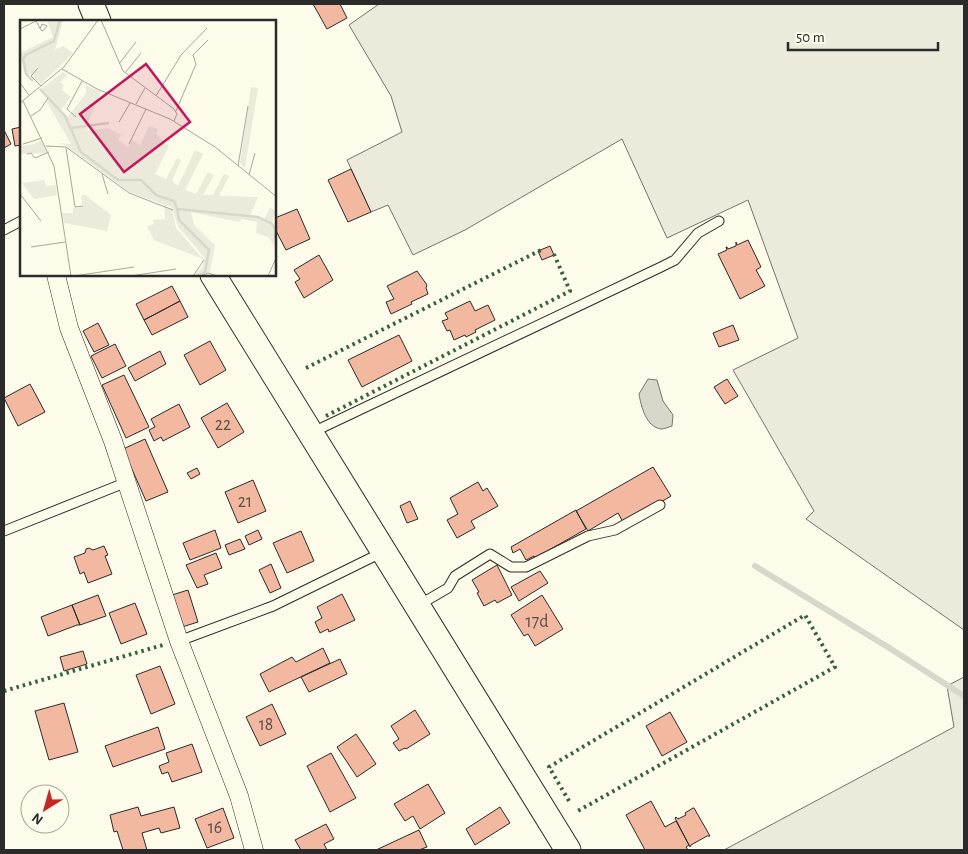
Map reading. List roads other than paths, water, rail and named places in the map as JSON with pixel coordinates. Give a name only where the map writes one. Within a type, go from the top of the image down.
[{"type":"street","points":[[91,4],[98,20]]},
{"type":"street","points":[[56,276],[69,328],[127,482],[179,641],[239,796],[254,850]]},
{"type":"street","points":[[214,276],[568,850]]},
{"type":"lane","points":[[311,433],[668,264],[675,260],[698,233],[719,221]]},
{"type":"lane","points":[[4,230],[20,222]]},
{"type":"lane","points":[[4,531],[127,482]]},
{"type":"lane","points":[[417,606],[448,588],[455,576],[490,554],[511,567],[526,567],[588,536],[615,530],[660,505]]},
{"type":"lane","points":[[179,641],[281,602],[384,552]]},
{"type":"waterway","points":[[755,566],[964,696]]}]
